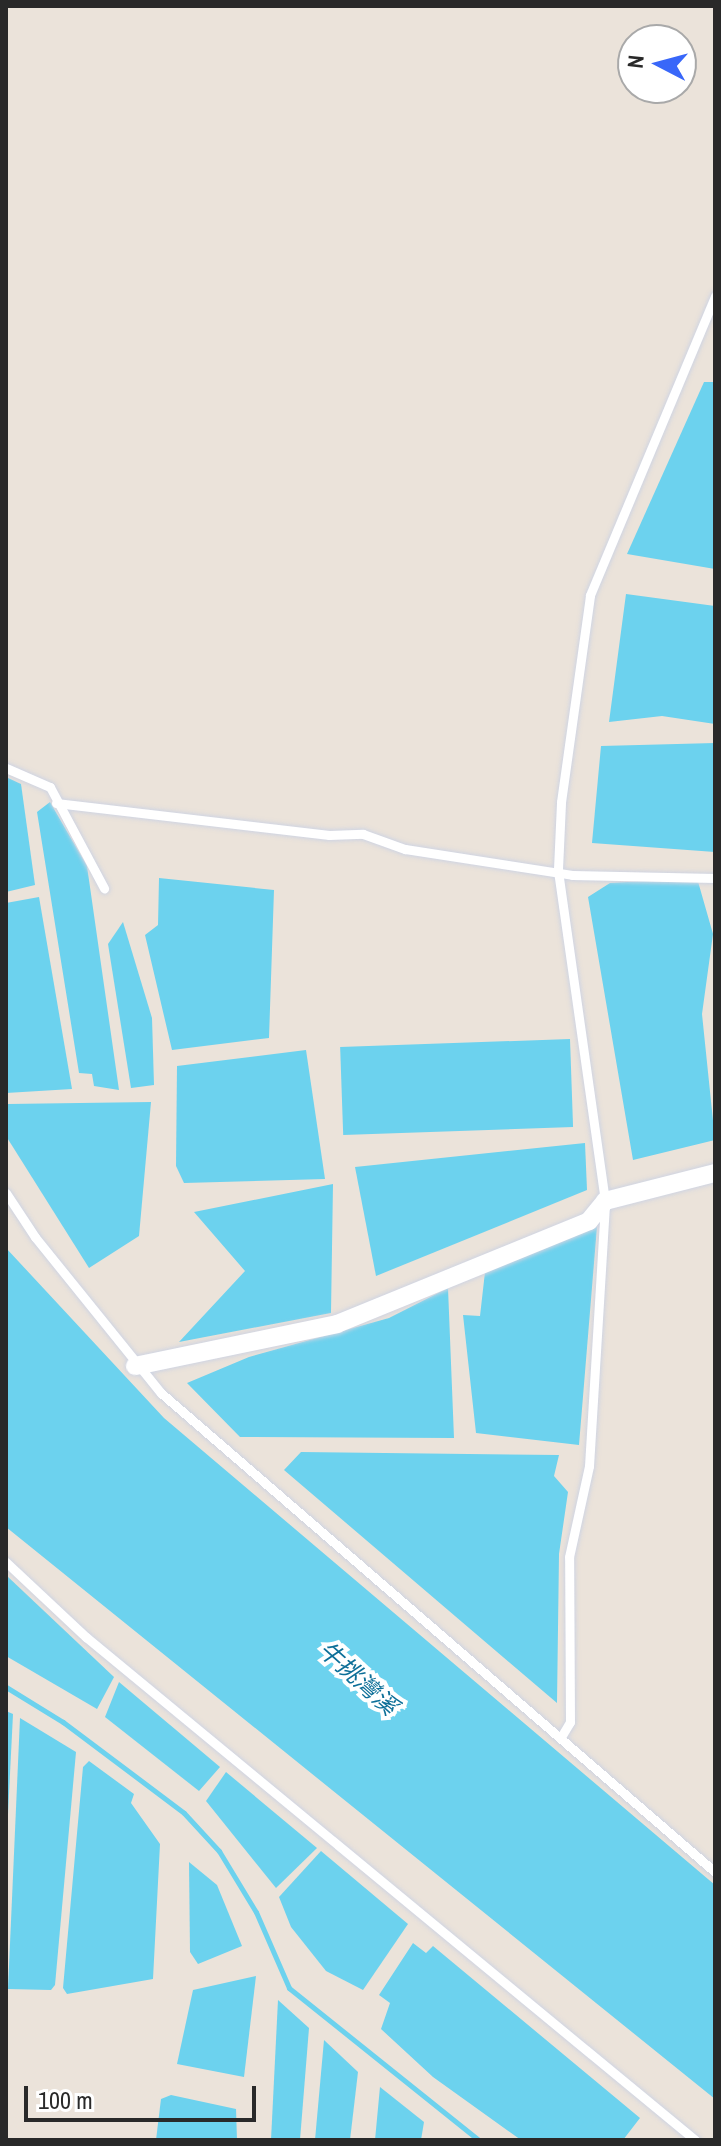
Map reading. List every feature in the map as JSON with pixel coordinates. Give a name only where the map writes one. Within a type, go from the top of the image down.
[{"type":"street","points":[[135,1366],[337,1324],[589,1221],[605,1201],[715,1173]]},
{"type":"lane","points":[[561,1737],[570,1722],[569,1557],[589,1466],[605,1201],[558,869],[561,802],[590,595],[715,296]]},
{"type":"lane","points":[[6,768],[50,787],[104,888]]},
{"type":"lane","points":[[56,803],[329,835],[363,834],[405,849],[558,869],[572,875],[715,878]]},
{"type":"lane","points":[[6,1193],[135,1366],[715,1872]]},
{"type":"lane","points":[[6,1562],[86,1637],[695,2140]]},
{"type":"water","points":[[704,382],[715,382],[715,569],[627,554]]},
{"type":"water","points":[[626,594],[715,606],[715,724],[662,716],[609,722]]},
{"type":"water","points":[[715,743],[715,852],[592,843],[601,746]]},
{"type":"water","points":[[6,777],[21,784],[35,885],[6,892]]},
{"type":"water","points":[[50,802],[87,866],[119,1090],[94,1086],[92,1074],[79,1073],[37,812]]},
{"type":"water","points":[[159,878],[274,890],[269,1038],[172,1050],[145,935],[158,925]]},
{"type":"water","points":[[697,878],[713,934],[702,1014],[715,1140],[633,1160],[588,897],[610,883]]},
{"type":"water","points":[[39,897],[72,1089],[6,1093],[6,903]]},
{"type":"water","points":[[123,922],[152,1018],[154,1085],[131,1088],[108,944]]},
{"type":"water","points":[[570,1039],[573,1127],[343,1135],[340,1047]]},
{"type":"water","points":[[306,1050],[325,1179],[184,1183],[176,1166],[177,1066]]},
{"type":"water","points":[[151,1102],[139,1236],[89,1268],[6,1136],[8,1104]]},
{"type":"water","points":[[585,1143],[587,1190],[376,1276],[355,1167]]},
{"type":"water","points":[[333,1184],[331,1313],[179,1342],[245,1271],[194,1212]]},
{"type":"water","points":[[597,1227],[579,1445],[476,1433],[463,1315],[480,1316],[485,1272]]},
{"type":"water","name":"牛挑灣溪","points":[[6,1248],[164,1418],[715,1885],[715,2099],[6,1527]]},
{"type":"water","points":[[448,1288],[454,1438],[240,1437],[187,1383],[249,1357],[389,1318]]},
{"type":"water","points":[[301,1452],[559,1455],[554,1476],[568,1492],[559,1554],[557,1703],[284,1470]]},
{"type":"water","points":[[6,1575],[114,1677],[97,1709],[6,1656]]},
{"type":"water","points":[[119,1682],[220,1767],[199,1791],[105,1717]]},
{"type":"water","points":[[6,1711],[13,1714],[6,1854]]},
{"type":"water","points":[[20,1718],[76,1752],[55,1985],[51,1990],[8,1989]]},
{"type":"water","points":[[89,1761],[134,1794],[131,1803],[160,1844],[153,1979],[67,1994],[63,1988],[83,1767]]},
{"type":"water","points":[[226,1772],[317,1848],[276,1888],[206,1801]]},
{"type":"water","points":[[321,1851],[408,1924],[363,1990],[326,1971],[291,1927],[279,1897]]},
{"type":"water","points":[[189,1862],[217,1885],[242,1946],[198,1964],[190,1952]]},
{"type":"water","points":[[413,1943],[426,1953],[433,1946],[640,2118],[623,2140],[521,2140],[433,2077],[381,2029],[390,2003],[379,1995]]},
{"type":"water","points":[[256,1976],[244,2077],[177,2064],[193,1990]]},
{"type":"water","points":[[278,2000],[309,2028],[300,2140],[271,2140]]},
{"type":"water","points":[[324,2040],[358,2072],[350,2140],[315,2140]]},
{"type":"water","points":[[380,2087],[424,2122],[421,2140],[375,2140]]},
{"type":"water","points":[[171,2095],[236,2109],[237,2140],[156,2140],[161,2099]]},
{"type":"waterway","points":[[6,1687],[63,1722],[184,1813],[219,1851],[256,1912],[289,1988],[479,2140]]}]
